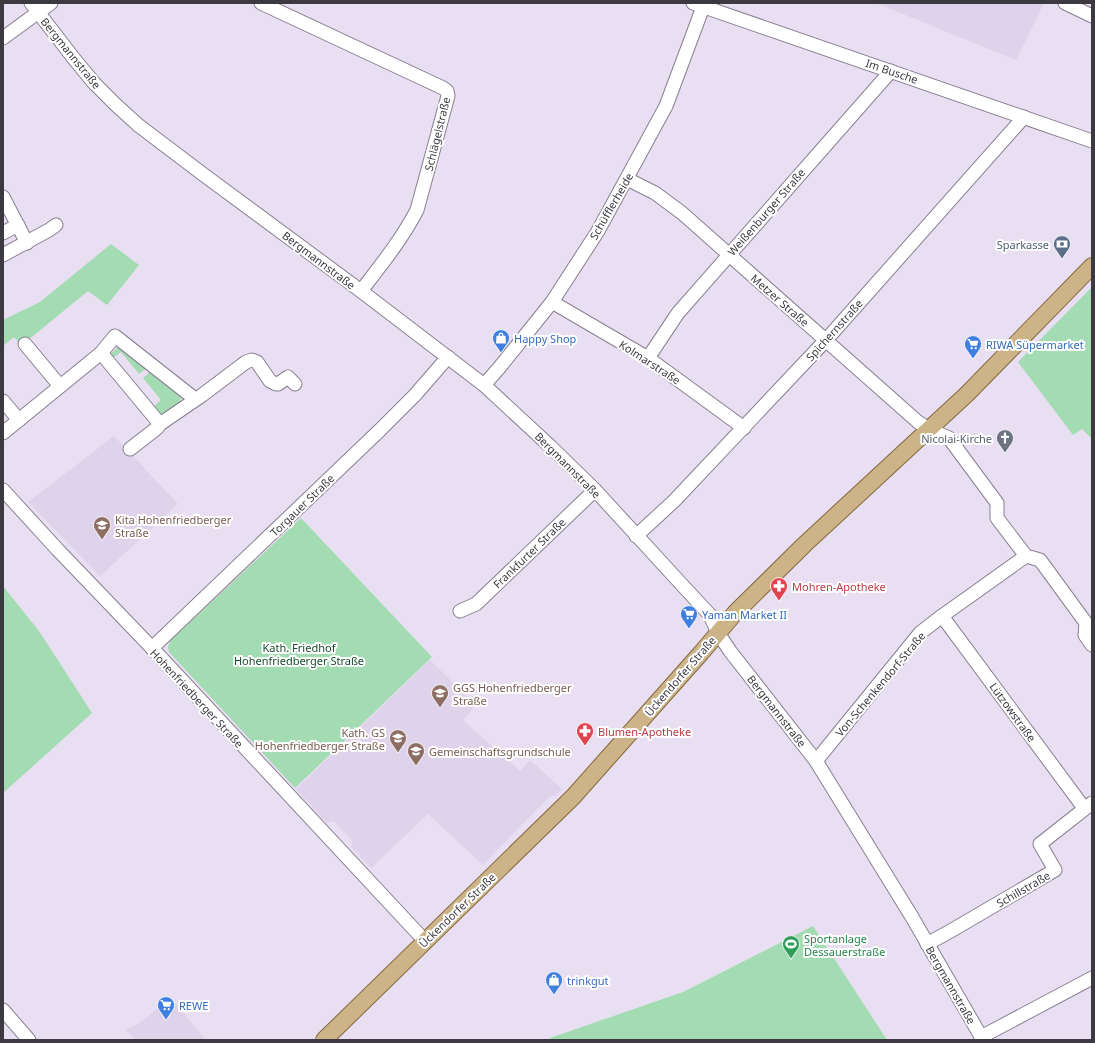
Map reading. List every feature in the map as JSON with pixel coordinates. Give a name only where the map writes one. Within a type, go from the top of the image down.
[{"type":"main road","name":"Ückendorfer Straße","points":[[324,1040],[573,797],[735,613],[805,544],[967,394],[1092,266]]},
{"type":"street","points":[[3,38],[34,8],[51,3]]},
{"type":"street","name":"Schlägelstraße","points":[[261,3],[444,88],[447,91],[448,96],[418,210],[402,236],[361,291]]},
{"type":"street","points":[[1065,3],[1092,16]]},
{"type":"street","name":"Im Busche","points":[[698,5],[1092,141]]},
{"type":"street","name":"Schüfflerheide","points":[[484,384],[499,368],[552,302],[598,231],[666,106],[698,5]]},
{"type":"street","name":"Bergmannstraße","points":[[34,8],[94,83],[138,125],[484,384],[595,490],[710,615],[718,633],[730,651],[816,761],[982,1038]]},
{"type":"street","name":"Weißenburger Straße","points":[[648,358],[678,312],[891,71]]},
{"type":"street","name":"Spichernstraße","points":[[636,536],[674,501],[826,340],[1024,117]]},
{"type":"street","name":"Metzer Straße","points":[[627,179],[655,193],[682,213],[918,422],[949,438],[997,503],[997,518],[1026,556]]},
{"type":"street","points":[[4,197],[27,243]]},
{"type":"street","points":[[3,233],[18,225]]},
{"type":"street","points":[[3,255],[27,243],[56,225]]},
{"type":"street","name":"Kolmarstraße","points":[[552,302],[648,358],[744,428]]},
{"type":"street","points":[[3,433],[101,353],[116,336],[195,399]]},
{"type":"street","points":[[25,344],[60,386]]},
{"type":"street","points":[[101,353],[160,424]]},
{"type":"street","name":"Torgauer Straße","points":[[152,648],[380,430],[415,395],[448,357]]},
{"type":"street","points":[[130,449],[158,428],[160,424],[201,396],[246,362],[252,360],[257,362],[270,381],[276,384],[288,377],[295,384]]},
{"type":"street","points":[[3,401],[19,420]]},
{"type":"street","name":"Hohenfriedberger Straße","points":[[3,490],[425,941]]},
{"type":"street","name":"Frankfurter Straße","points":[[460,611],[476,604],[595,490]]},
{"type":"street","points":[[1026,556],[1040,560],[1089,621],[1085,635],[1092,645]]},
{"type":"street","name":"Von-Schenkendorf-Straße","points":[[816,761],[920,633],[1026,556]]},
{"type":"street","name":"Lützowstraße","points":[[942,616],[1088,805]]},
{"type":"street","name":"Schillstraße","points":[[927,944],[1055,870],[1040,844],[1088,805]]},
{"type":"street","points":[[982,1038],[1092,978]]},
{"type":"street","points":[[3,1010],[29,1040]]},
{"type":"shaded area","points":[[876,3],[1044,3],[1016,60]]},
{"type":"shaded area","name":"Kita Hohenfriedberger Straße","points":[[114,436],[178,504],[100,576],[28,502]]},
{"type":"shaded area","name":"Gemeinschaftsgrundschule","points":[[430,660],[476,705],[463,720],[520,771],[530,760],[562,789],[556,796],[550,796],[483,865],[428,814],[371,868],[351,847],[353,842],[334,821],[327,823],[296,789]]},
{"type":"shaded area","name":"REWE","points":[[175,1003],[206,1040],[135,1040],[126,1030],[140,1023],[162,1005],[167,1010]]},
{"type":"green space","points":[[111,244],[139,265],[107,305],[88,291],[22,345],[14,337],[3,346],[3,320],[40,302]]},
{"type":"green space","points":[[1092,287],[1092,439],[1082,429],[1073,435],[1018,362]]},
{"type":"green space","points":[[120,346],[148,367],[139,374],[121,352],[113,358],[110,354]]},
{"type":"green space","points":[[152,370],[181,396],[178,405],[165,414],[158,413],[153,407],[161,400],[143,378]]},
{"type":"green space","name":"Kath. Friedhof Hohenfriedberger Straße","points":[[301,518],[432,657],[295,788],[169,652],[168,647],[170,641]]},
{"type":"green space","points":[[3,586],[39,631],[92,713],[3,793]]},
{"type":"green space","name":"Sportanlage Dessauerstraße","points":[[813,926],[887,1040],[550,1040],[550,1038],[683,992]]},
{"type":"place","name":"Sparkasse","points":[[1062,259]]},
{"type":"place","name":"Happy Shop","points":[[501,353]]},
{"type":"place","name":"RIWA Süpermarket","points":[[973,359]]},
{"type":"place","name":"Nicolai-Kirche","points":[[1005,453]]},
{"type":"place","name":"Kita Hohenfriedberger Straße","points":[[102,540]]},
{"type":"place","name":"Mohren-Apotheke","points":[[779,601]]},
{"type":"place","name":"Yaman Market II","points":[[689,629]]},
{"type":"place","name":"GGS Hohenfriedberger Straße","points":[[440,708]]},
{"type":"place","name":"Blumen-Apotheke","points":[[585,746]]},
{"type":"place","name":"Kath. GS Hohenfriedberger Straße","points":[[398,753]]},
{"type":"place","name":"Gemeinschaftsgrundschule","points":[[416,766]]},
{"type":"place","name":"Sportanlage Dessauerstraße","points":[[791,959]]},
{"type":"place","name":"trinkgut","points":[[554,995]]},
{"type":"place","name":"REWE","points":[[166,1020]]}]
